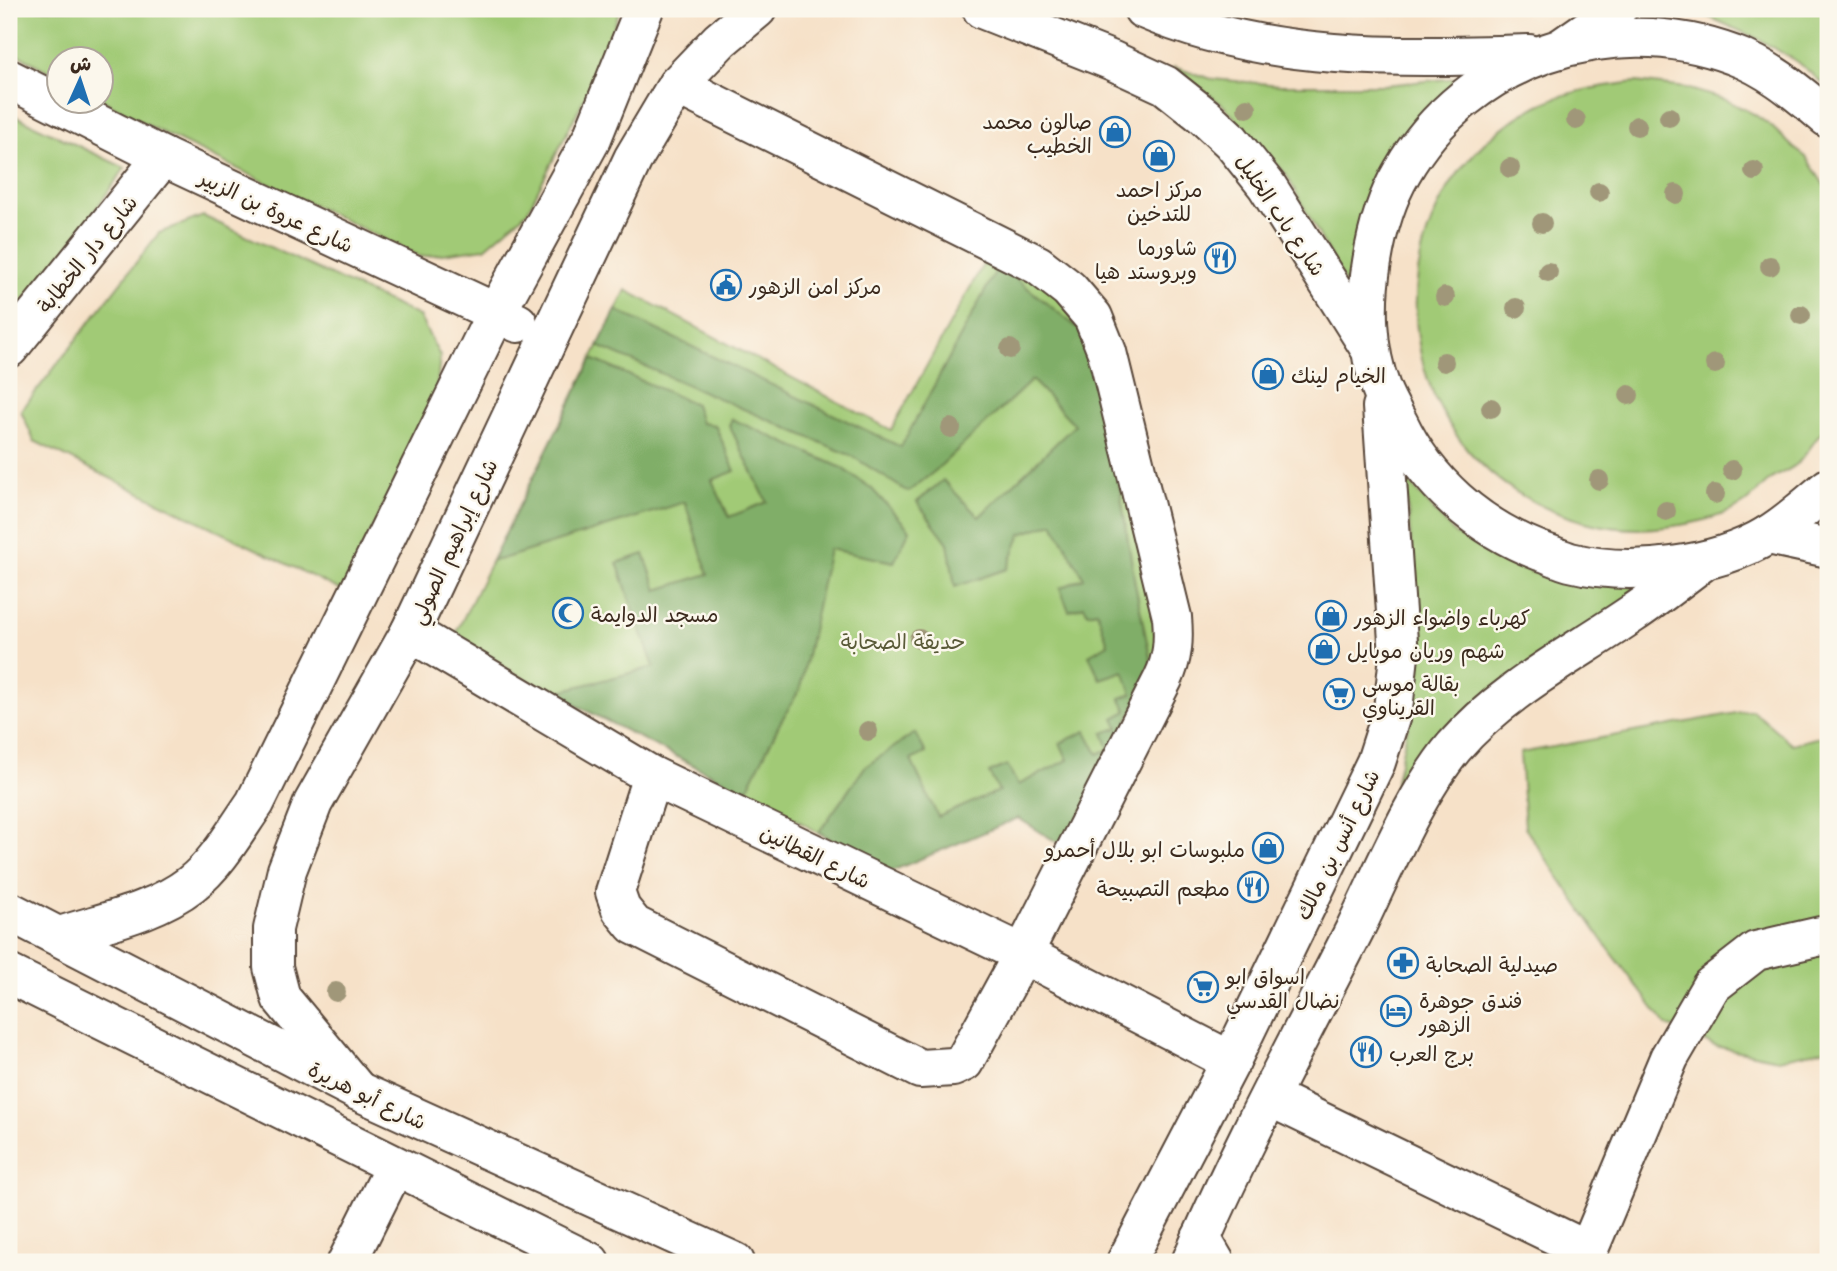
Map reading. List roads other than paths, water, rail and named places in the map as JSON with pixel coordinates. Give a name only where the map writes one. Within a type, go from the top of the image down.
[{"type":"main road","points":[[60,936],[157,904],[192,884],[223,849],[255,803],[496,313],[592,138],[644,9]]},
{"type":"main road","name":"شارع إبراهيم الصولي","points":[[358,1091],[281,998],[273,967],[274,929],[288,870],[313,803],[410,632],[633,159],[677,85],[720,40],[757,9]]},
{"type":"main road","name":"شارع باب الخليل","points":[[982,9],[1113,61],[1165,85],[1205,116],[1231,141],[1267,186],[1371,351]]},
{"type":"main road","points":[[1143,9],[1226,35],[1308,52],[1399,58],[1551,50],[1621,37],[1679,40],[1734,55],[1785,82],[1828,118]]},
{"type":"main road","points":[[1617,9],[1551,50],[1484,83],[1438,123],[1402,172],[1378,229],[1367,289],[1371,351],[1381,388],[1410,448],[1454,499],[1508,538],[1570,562],[1637,570],[1704,561],[1737,550],[1768,535],[1828,488]]},
{"type":"main road","name":"شارع عروة بن الزبير","points":[[9,79],[163,157],[547,337]]},
{"type":"main road","points":[[652,776],[615,892],[621,909],[634,925],[920,1069],[953,1068],[964,1062],[1023,954],[1171,663],[1174,639],[1172,617],[1107,352],[1093,317],[1069,289],[1038,265],[677,85]]},
{"type":"main road","name":"شارع دار الخطابة","points":[[9,348],[163,157]]},
{"type":"main road","name":"شارع أنس بن مالك","points":[[1126,1262],[1231,1061],[1376,762],[1393,709],[1399,656],[1381,388]]},
{"type":"main road","points":[[1768,535],[1828,548]]},
{"type":"main road","points":[[1203,1254],[1270,1097],[1424,792],[1454,748],[1488,715],[1535,678],[1635,612],[1704,561]]},
{"type":"main road","name":"شارع القطانين","points":[[410,632],[652,776],[1023,954],[1231,1061]]},
{"type":"main road","name":"شارع أبو هريرة","points":[[9,911],[358,1091],[735,1262]]},
{"type":"main road","points":[[1270,1097],[1586,1256],[1669,1058],[1711,986],[1756,951],[1821,936],[1828,937]]},
{"type":"main road","points":[[9,974],[590,1262]]},
{"type":"main road","points":[[347,1262],[395,1166]]},
{"type":"place","name":"صالون محمد الخطيب","points":[[1115,132]]},
{"type":"place","name":"مركز احمد للتدخين","points":[[1159,156]]},
{"type":"place","name":"شاورما وبروستد هيا","points":[[1220,258]]},
{"type":"place","name":"مركز امن الزهور","points":[[726,285]]},
{"type":"place","name":"الخيام لينك","points":[[1268,374]]},
{"type":"place","name":"مسجد الدوايمة","points":[[568,613]]},
{"type":"place","name":"كهرباء واضواء الزهور","points":[[1331,616]]},
{"type":"place","name":"شهم وريان موبايل","points":[[1324,649]]},
{"type":"place","name":"بقالة موسى القريناوي","points":[[1339,694]]},
{"type":"place","name":"ملبوسات ابو بلال أحمرو","points":[[1268,848]]},
{"type":"place","name":"مطعم التصبيحة","points":[[1253,887]]},
{"type":"place","name":"صيدلية الصحابة","points":[[1403,963]]},
{"type":"place","name":"اسواق ابو نضال القدسي","points":[[1203,987]]},
{"type":"place","name":"فندق جوهرة الزهور","points":[[1396,1011]]},
{"type":"place","name":"برج العرب","points":[[1366,1052]]},
{"type":"park label","name":"حديقة الصحابة","points":[[903,640]]}]
